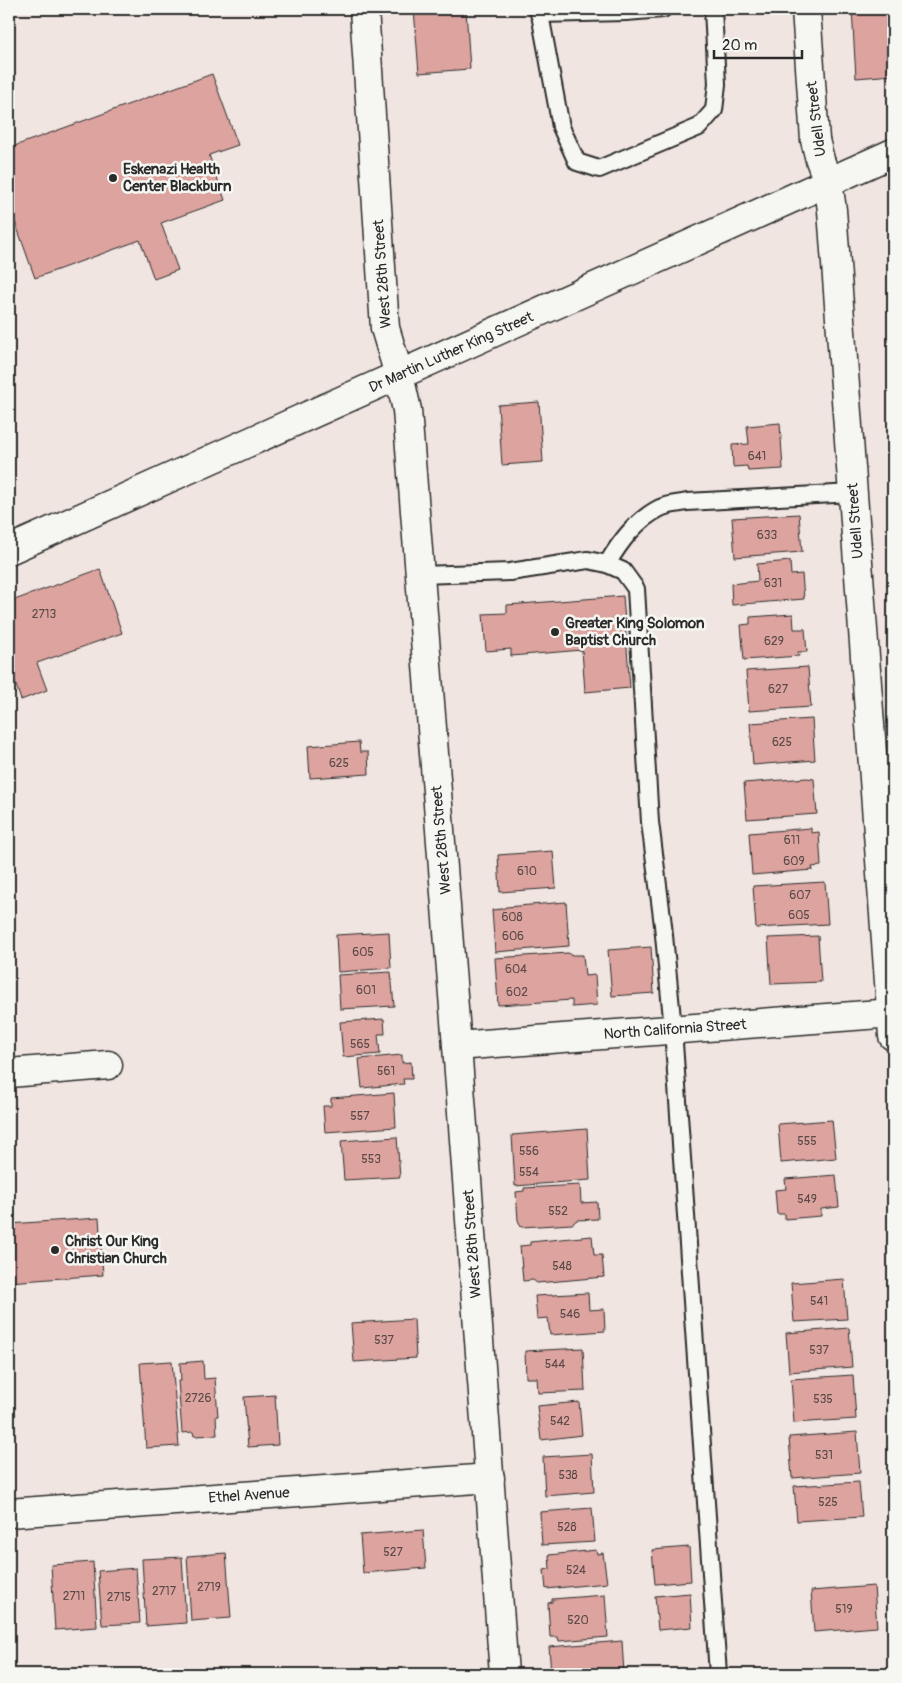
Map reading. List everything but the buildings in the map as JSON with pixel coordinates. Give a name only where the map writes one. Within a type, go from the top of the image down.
[{"type":"street","name":"West 28th Street","points":[[364,9],[385,328],[407,410],[504,1674]]},
{"type":"street","name":"Udell Street","points":[[806,9],[816,140],[820,160],[828,182],[832,210],[893,1020]]},
{"type":"street","name":"Dr Martin Luther King Street","points":[[9,550],[893,153]]},
{"type":"street","name":"North California Street","points":[[457,1046],[673,1030],[893,1020]]},
{"type":"street","points":[[9,1073],[108,1065]]},
{"type":"street","name":"Ethel Avenue","points":[[9,1513],[490,1478]]},
{"type":"lane","points":[[663,9],[626,12],[539,11],[561,127],[577,162],[599,170],[699,127],[714,110],[717,84],[713,9]]},
{"type":"lane","points":[[607,564],[617,546],[633,527],[661,508],[686,502],[853,493]]},
{"type":"lane","points":[[420,575],[510,572],[588,560],[607,564],[623,571],[636,589],[650,822],[663,925],[673,1030],[718,1674]]},
{"type":"place","name":"Eskenazi Health Center Blackburn","points":[[113,178]]},
{"type":"place","name":"Greater King Solomon Baptist Church","points":[[555,632]]},
{"type":"place","name":"Christ Our King Christian Church","points":[[55,1250]]}]
